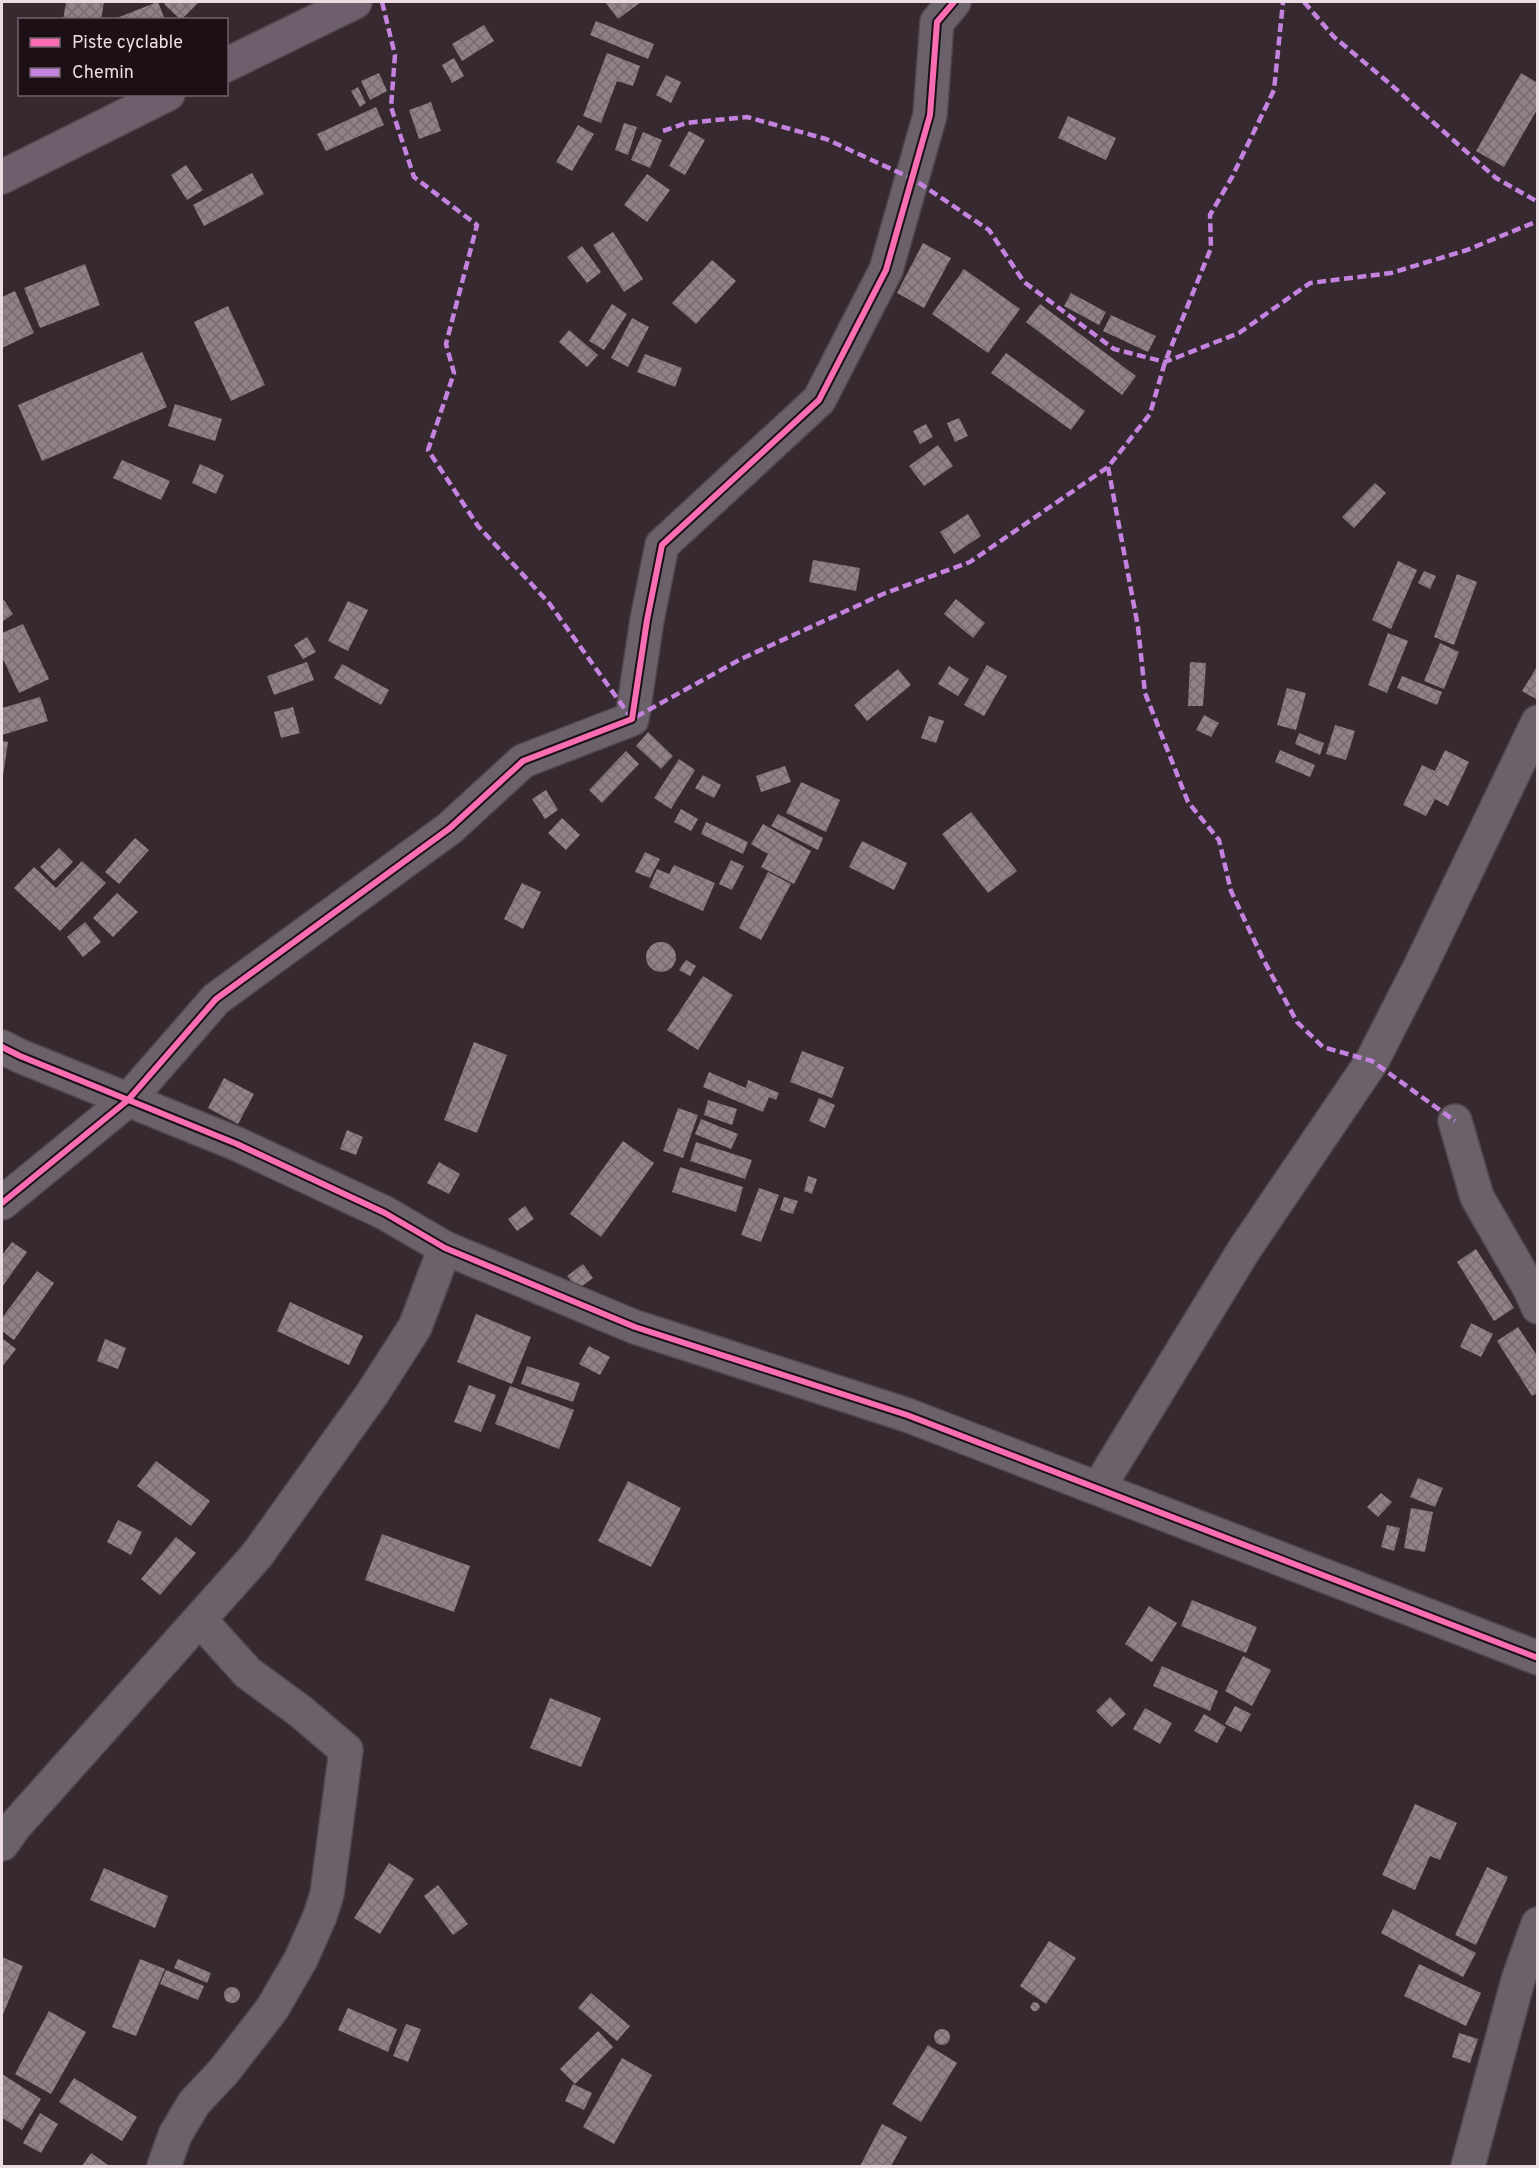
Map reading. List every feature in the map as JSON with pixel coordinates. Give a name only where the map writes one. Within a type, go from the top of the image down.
[{"type":"main road","points":[[228,64],[355,2]]},
{"type":"main road","points":[[2,177],[164,96]]},
{"type":"street","points":[[2,1203],[128,1100],[216,999],[450,828],[523,761],[632,719],[647,621],[662,545],[819,400],[886,270],[930,115],[937,22],[954,2]]},
{"type":"street","points":[[1099,1487],[1244,1250],[1372,1061],[1538,722]]},
{"type":"street","points":[[2,1047],[248,1149],[386,1214],[445,1248],[635,1328],[908,1415],[1538,1658]]},
{"type":"street","points":[[1455,1121],[1478,1197],[1538,1307]]},
{"type":"street","points":[[2,1844],[14,1827],[257,1555],[372,1394],[415,1327],[445,1248]]},
{"type":"street","points":[[164,2166],[175,2135],[194,2103],[225,2070],[272,2009],[301,1959],[320,1916],[327,1894],[346,1750],[300,1711],[248,1673],[200,1620]]},
{"type":"street","points":[[1468,2166],[1518,1980],[1538,1924]]},
{"type":"building","points":[[66,2],[104,2],[101,18],[63,18]]},
{"type":"building","points":[[157,2],[164,18],[117,18]]},
{"type":"building","points":[[166,2],[199,2],[183,18],[179,18],[164,4]]},
{"type":"building","points":[[605,2],[641,2],[618,19]]},
{"type":"building","points":[[596,21],[654,44],[648,59],[590,35]]},
{"type":"building","points":[[484,25],[494,41],[462,61],[452,44]]},
{"type":"building","points":[[607,53],[640,66],[633,86],[617,81],[601,123],[583,116]]},
{"type":"building","points":[[454,58],[464,76],[452,83],[442,65]]},
{"type":"building","points":[[379,73],[387,91],[370,100],[361,81]]},
{"type":"building","points":[[1521,73],[1538,83],[1538,108],[1504,167],[1476,151]]},
{"type":"building","points":[[666,75],[681,82],[671,103],[656,95]]},
{"type":"building","points":[[358,87],[366,103],[360,107],[351,91]]},
{"type":"building","points":[[431,102],[441,131],[419,139],[409,110]]},
{"type":"building","points":[[376,107],[384,125],[326,151],[317,134]]},
{"type":"building","points":[[1068,116],[1116,138],[1106,160],[1058,138]]},
{"type":"building","points":[[624,123],[637,127],[628,155],[615,150]]},
{"type":"building","points":[[578,125],[594,134],[572,171],[556,162]]},
{"type":"building","points":[[689,131],[705,140],[685,175],[669,166]]},
{"type":"building","points":[[643,132],[662,140],[650,168],[631,160]]},
{"type":"building","points":[[186,165],[203,190],[187,200],[171,175]]},
{"type":"building","points":[[252,173],[264,194],[204,226],[193,205]]},
{"type":"building","points":[[647,174],[670,190],[647,222],[624,205]]},
{"type":"building","points":[[613,232],[643,279],[624,292],[593,245]]},
{"type":"building","points":[[923,243],[951,258],[924,308],[897,293]]},
{"type":"building","points":[[582,246],[601,272],[587,283],[567,257]]},
{"type":"building","points":[[712,260],[736,281],[696,324],[672,303]]},
{"type":"building","points":[[85,264],[100,305],[40,328],[24,288]]},
{"type":"building","points":[[964,269],[1020,309],[988,353],[932,314]]},
{"type":"building","points":[[15,291],[34,333],[2,348],[2,297]]},
{"type":"building","points":[[1071,293],[1106,312],[1099,325],[1064,306]]},
{"type":"building","points":[[612,304],[627,314],[604,350],[589,341]]},
{"type":"building","points":[[1040,304],[1136,376],[1122,395],[1026,322]]},
{"type":"building","points":[[228,306],[265,385],[231,401],[194,322]]},
{"type":"building","points":[[1111,315],[1156,336],[1148,352],[1103,331]]},
{"type":"building","points":[[632,318],[649,327],[628,367],[611,358]]},
{"type":"building","points":[[569,330],[598,355],[587,367],[559,342]]},
{"type":"building","points":[[142,352],[167,407],[42,461],[18,405]]},
{"type":"building","points":[[1006,353],[1085,411],[1071,430],[991,373]]},
{"type":"building","points":[[645,354],[682,368],[675,387],[637,372]]},
{"type":"building","points":[[175,404],[222,419],[215,441],[168,426]]},
{"type":"building","points":[[959,418],[968,436],[955,442],[947,423]]},
{"type":"building","points":[[926,424],[933,437],[920,444],[913,431]]},
{"type":"building","points":[[938,445],[953,466],[924,486],[909,466]]},
{"type":"building","points":[[122,460],[170,481],[161,500],[113,478]]},
{"type":"building","points":[[200,464],[224,475],[216,494],[192,483]]},
{"type":"building","points":[[1375,483],[1386,493],[1354,528],[1342,517]]},
{"type":"building","points":[[968,514],[981,536],[954,554],[940,532]]},
{"type":"building","points":[[813,560],[860,568],[856,591],[809,582]]},
{"type":"building","points":[[1398,561],[1417,570],[1391,629],[1372,620]]},
{"type":"building","points":[[1424,571],[1436,576],[1430,589],[1418,583]]},
{"type":"building","points":[[1457,574],[1477,582],[1454,645],[1434,637]]},
{"type":"building","points":[[956,599],[985,623],[973,638],[944,614]]},
{"type":"building","points":[[4,600],[13,614],[2,622],[2,601]]},
{"type":"building","points":[[348,601],[368,610],[348,651],[328,641]]},
{"type":"building","points":[[23,624],[49,679],[19,693],[2,657],[2,633]]},
{"type":"building","points":[[1388,633],[1408,641],[1387,693],[1368,685]]},
{"type":"building","points":[[307,637],[316,652],[303,659],[294,645]]},
{"type":"building","points":[[1440,643],[1459,652],[1444,689],[1424,681]]},
{"type":"building","points":[[307,662],[314,680],[274,695],[267,676]]},
{"type":"building","points":[[1190,662],[1206,663],[1203,706],[1188,706]]},
{"type":"building","points":[[342,664],[389,690],[381,705],[334,678]]},
{"type":"building","points":[[987,665],[1007,676],[984,716],[964,705]]},
{"type":"building","points":[[1538,665],[1538,700],[1522,691]]},
{"type":"building","points":[[949,666],[969,679],[958,696],[938,684]]},
{"type":"building","points":[[898,669],[911,685],[867,721],[854,705]]},
{"type":"building","points":[[1402,676],[1442,692],[1437,705],[1397,688]]},
{"type":"building","points":[[1287,688],[1306,693],[1296,730],[1277,725]]},
{"type":"building","points":[[40,697],[48,721],[2,735],[2,708]]},
{"type":"building","points":[[293,707],[300,733],[281,738],[274,712]]},
{"type":"building","points":[[1204,715],[1219,723],[1211,737],[1196,730]]},
{"type":"building","points":[[929,716],[944,721],[936,743],[921,738]]},
{"type":"building","points":[[1335,725],[1355,731],[1346,760],[1326,754]]},
{"type":"building","points":[[648,732],[673,756],[661,769],[636,746]]},
{"type":"building","points":[[1299,733],[1324,743],[1320,755],[1295,744]]},
{"type":"building","points":[[2,741],[8,742],[3,776],[2,776]]},
{"type":"building","points":[[1280,750],[1315,765],[1310,777],[1275,762]]},
{"type":"building","points":[[1445,750],[1469,762],[1448,806],[1435,799],[1426,816],[1403,805],[1422,765],[1435,771]]},
{"type":"building","points":[[626,751],[639,764],[602,803],[589,790]]},
{"type":"building","points":[[679,759],[695,770],[671,809],[654,798]]},
{"type":"building","points":[[785,766],[791,782],[761,792],[756,776]]},
{"type":"building","points":[[703,775],[721,785],[714,798],[695,788]]},
{"type":"building","points":[[801,782],[840,800],[826,832],[786,813]]},
{"type":"building","points":[[546,790],[558,810],[545,819],[532,799]]},
{"type":"building","points":[[681,809],[698,819],[691,831],[674,822]]},
{"type":"building","points":[[971,812],[1017,871],[988,893],[942,834]]},
{"type":"building","points":[[778,814],[823,838],[818,850],[771,826]]},
{"type":"building","points":[[562,818],[580,835],[566,850],[548,833]]},
{"type":"building","points":[[706,822],[748,842],[743,854],[701,834]]},
{"type":"building","points":[[763,824],[811,851],[794,884],[761,867],[768,854],[751,844]]},
{"type":"building","points":[[135,838],[149,850],[119,884],[105,872]]},
{"type":"building","points":[[862,841],[907,863],[894,890],[849,867]]},
{"type":"building","points":[[59,848],[73,862],[54,881],[40,867]]},
{"type":"building","points":[[645,852],[660,859],[650,878],[635,872]]},
{"type":"building","points":[[731,860],[744,866],[732,890],[719,884]]},
{"type":"building","points":[[82,861],[106,883],[60,931],[14,888],[34,867],[56,888]]},
{"type":"building","points":[[674,865],[715,883],[703,911],[649,887],[657,869],[669,874]]},
{"type":"building","points":[[768,872],[791,884],[761,940],[739,928]]},
{"type":"building","points":[[522,883],[541,892],[523,929],[504,919]]},
{"type":"building","points":[[117,893],[138,912],[113,937],[93,918]]},
{"type":"building","points":[[85,922],[101,942],[83,957],[67,937]]},
{"type":"building","points":[[661,942],[667,943],[675,951],[675,963],[667,971],[661,972],[655,971],[647,963],[646,957],[647,951],[655,943]]},
{"type":"building","points":[[686,960],[696,966],[690,976],[679,970]]},
{"type":"building","points":[[703,976],[733,995],[698,1050],[667,1030]]},
{"type":"building","points":[[474,1042],[507,1055],[477,1133],[444,1120]]},
{"type":"building","points":[[802,1051],[844,1067],[832,1098],[790,1082]]},
{"type":"building","points":[[709,1072],[746,1088],[748,1080],[779,1093],[776,1100],[769,1097],[763,1112],[703,1087]]},
{"type":"building","points":[[224,1078],[254,1094],[238,1124],[208,1108]]},
{"type":"building","points":[[819,1098],[835,1105],[825,1128],[809,1121]]},
{"type":"building","points":[[708,1100],[737,1109],[732,1125],[704,1115]]},
{"type":"building","points":[[678,1108],[698,1115],[683,1158],[663,1151]]},
{"type":"building","points":[[701,1119],[738,1134],[731,1149],[695,1134]]},
{"type":"building","points":[[347,1130],[363,1137],[356,1155],[340,1149]]},
{"type":"building","points":[[623,1141],[654,1163],[601,1237],[570,1214]]},
{"type":"building","points":[[696,1142],[752,1160],[745,1179],[690,1161]]},
{"type":"building","points":[[439,1162],[460,1174],[449,1194],[427,1183]]},
{"type":"building","points":[[680,1167],[743,1187],[736,1212],[672,1192]]},
{"type":"building","points":[[808,1176],[817,1179],[812,1194],[804,1191]]},
{"type":"building","points":[[759,1188],[779,1195],[761,1242],[741,1235]]},
{"type":"building","points":[[784,1197],[798,1201],[793,1214],[780,1210]]},
{"type":"building","points":[[525,1206],[534,1219],[517,1231],[508,1219]]},
{"type":"building","points":[[12,1242],[27,1252],[2,1287],[2,1255]]},
{"type":"building","points":[[1476,1249],[1514,1308],[1494,1321],[1457,1262]]},
{"type":"building","points":[[583,1264],[593,1278],[578,1289],[567,1276]]},
{"type":"building","points":[[37,1271],[54,1283],[14,1340],[2,1331],[2,1318]]},
{"type":"building","points":[[290,1302],[363,1336],[349,1365],[277,1331]]},
{"type":"building","points":[[476,1314],[531,1337],[512,1384],[457,1362]]},
{"type":"building","points":[[1471,1323],[1493,1334],[1481,1357],[1460,1347]]},
{"type":"building","points":[[1518,1327],[1538,1357],[1538,1393],[1532,1396],[1497,1341]]},
{"type":"building","points":[[2,1338],[16,1349],[2,1367]]},
{"type":"building","points":[[105,1339],[126,1348],[118,1369],[97,1361]]},
{"type":"building","points":[[589,1346],[610,1357],[600,1375],[579,1364]]},
{"type":"building","points":[[527,1366],[580,1383],[573,1402],[521,1384]]},
{"type":"building","points":[[469,1385],[496,1395],[481,1432],[454,1422]]},
{"type":"building","points":[[510,1386],[574,1410],[559,1449],[495,1424]]},
{"type":"building","points":[[156,1461],[210,1501],[191,1526],[137,1486]]},
{"type":"building","points":[[1418,1478],[1443,1488],[1435,1507],[1410,1497]]},
{"type":"building","points":[[628,1481],[681,1508],[651,1567],[598,1541]]},
{"type":"building","points":[[1381,1493],[1392,1502],[1378,1517],[1367,1507]]},
{"type":"building","points":[[1411,1508],[1433,1512],[1425,1552],[1404,1548]]},
{"type":"building","points":[[118,1520],[142,1532],[131,1555],[107,1542]]},
{"type":"building","points":[[1387,1525],[1400,1528],[1394,1551],[1381,1547]]},
{"type":"building","points":[[382,1534],[470,1566],[454,1612],[365,1580]]},
{"type":"building","points":[[176,1537],[196,1553],[160,1595],[141,1579]]},
{"type":"building","points":[[1192,1600],[1257,1627],[1246,1653],[1181,1626]]},
{"type":"building","points":[[1149,1606],[1177,1623],[1152,1662],[1125,1644]]},
{"type":"building","points":[[1243,1656],[1271,1670],[1252,1706],[1225,1691]]},
{"type":"building","points":[[1162,1666],[1218,1691],[1210,1711],[1153,1686]]},
{"type":"building","points":[[1110,1697],[1126,1714],[1112,1727],[1096,1711]]},
{"type":"building","points":[[550,1698],[601,1718],[581,1767],[530,1748]]},
{"type":"building","points":[[1235,1706],[1251,1714],[1241,1732],[1225,1724]]},
{"type":"building","points":[[1145,1708],[1172,1723],[1160,1744],[1133,1729]]},
{"type":"building","points":[[1204,1714],[1226,1727],[1217,1743],[1194,1731]]},
{"type":"building","points":[[1415,1804],[1457,1823],[1440,1860],[1430,1856],[1415,1890],[1382,1875]]},
{"type":"building","points":[[389,1863],[414,1879],[380,1934],[354,1918]]},
{"type":"building","points":[[1487,1867],[1508,1877],[1476,1945],[1455,1935]]},
{"type":"building","points":[[104,1868],[168,1896],[155,1928],[90,1900]]},
{"type":"building","points":[[438,1885],[468,1924],[453,1935],[424,1896]]},
{"type":"building","points":[[1393,1909],[1476,1953],[1463,1977],[1381,1933]]},
{"type":"building","points":[[1049,1941],[1076,1958],[1046,2004],[1020,1986]]},
{"type":"building","points":[[2,1957],[23,1966],[2,2017]]},
{"type":"building","points":[[140,1959],[165,1969],[136,2036],[112,2027]]},
{"type":"building","points":[[178,1959],[211,1973],[207,1983],[174,1968]]},
{"type":"building","points":[[1419,1964],[1481,1993],[1466,2026],[1404,1996]]},
{"type":"building","points":[[166,1970],[204,1986],[198,2000],[160,1984]]},
{"type":"building","points":[[229,1987],[235,1987],[240,1995],[238,2001],[229,2003],[224,1998],[224,1992]]},
{"type":"building","points":[[591,1993],[630,2026],[617,2041],[578,2008]]},
{"type":"building","points":[[1033,2002],[1038,2003],[1040,2007],[1037,2011],[1033,2011],[1030,2007]]},
{"type":"building","points":[[348,2008],[397,2029],[388,2052],[338,2030]]},
{"type":"building","points":[[49,2011],[86,2032],[51,2094],[15,2074]]},
{"type":"building","points":[[406,2024],[421,2029],[408,2062],[393,2056]]},
{"type":"building","points":[[942,2029],[950,2037],[942,2045],[934,2037]]},
{"type":"building","points":[[598,2031],[613,2047],[575,2084],[560,2069]]},
{"type":"building","points":[[1459,2033],[1478,2039],[1470,2063],[1452,2057]]},
{"type":"building","points":[[928,2045],[957,2063],[921,2122],[892,2104]]},
{"type":"building","points":[[622,2058],[652,2075],[614,2144],[583,2127]]},
{"type":"building","points":[[2,2074],[41,2099],[22,2130],[2,2118]]},
{"type":"building","points":[[74,2078],[137,2117],[122,2141],[59,2102]]},
{"type":"building","points":[[573,2084],[592,2093],[584,2110],[565,2101]]},
{"type":"building","points":[[40,2113],[58,2124],[41,2153],[23,2143]]},
{"type":"building","points":[[882,2124],[907,2137],[891,2166],[860,2166]]},
{"type":"building","points":[[91,2153],[108,2165],[82,2166]]},
{"type":"marked path","points":[[382,2],[395,55],[391,107],[414,177],[477,225],[446,344],[454,373],[428,450],[478,526],[549,603],[632,719],[741,659],[883,594],[970,562],[1108,467],[1150,414],[1165,362],[1211,248],[1210,215],[1232,177],[1274,90],[1283,2]]},
{"type":"marked path","points":[[1304,2],[1334,37],[1496,178],[1538,202]]},
{"type":"marked path","points":[[663,131],[686,123],[747,117],[826,139],[913,179],[989,230],[1024,282],[1114,349],[1165,362],[1239,333],[1310,283],[1391,273],[1467,250],[1538,221]]},
{"type":"marked path","points":[[1108,467],[1138,627],[1145,693],[1188,802],[1219,840],[1231,891],[1263,959],[1297,1022],[1323,1047],[1372,1061],[1455,1121]]},
{"type":"cycle path","points":[[2,1203],[128,1100],[216,999],[450,828],[523,761],[632,719],[647,620],[662,545],[819,400],[886,270],[930,115],[937,22],[954,2]]},
{"type":"cycle path","points":[[2,1047],[237,1144],[385,1213],[445,1248],[635,1327],[907,1415],[1538,1658]]}]
